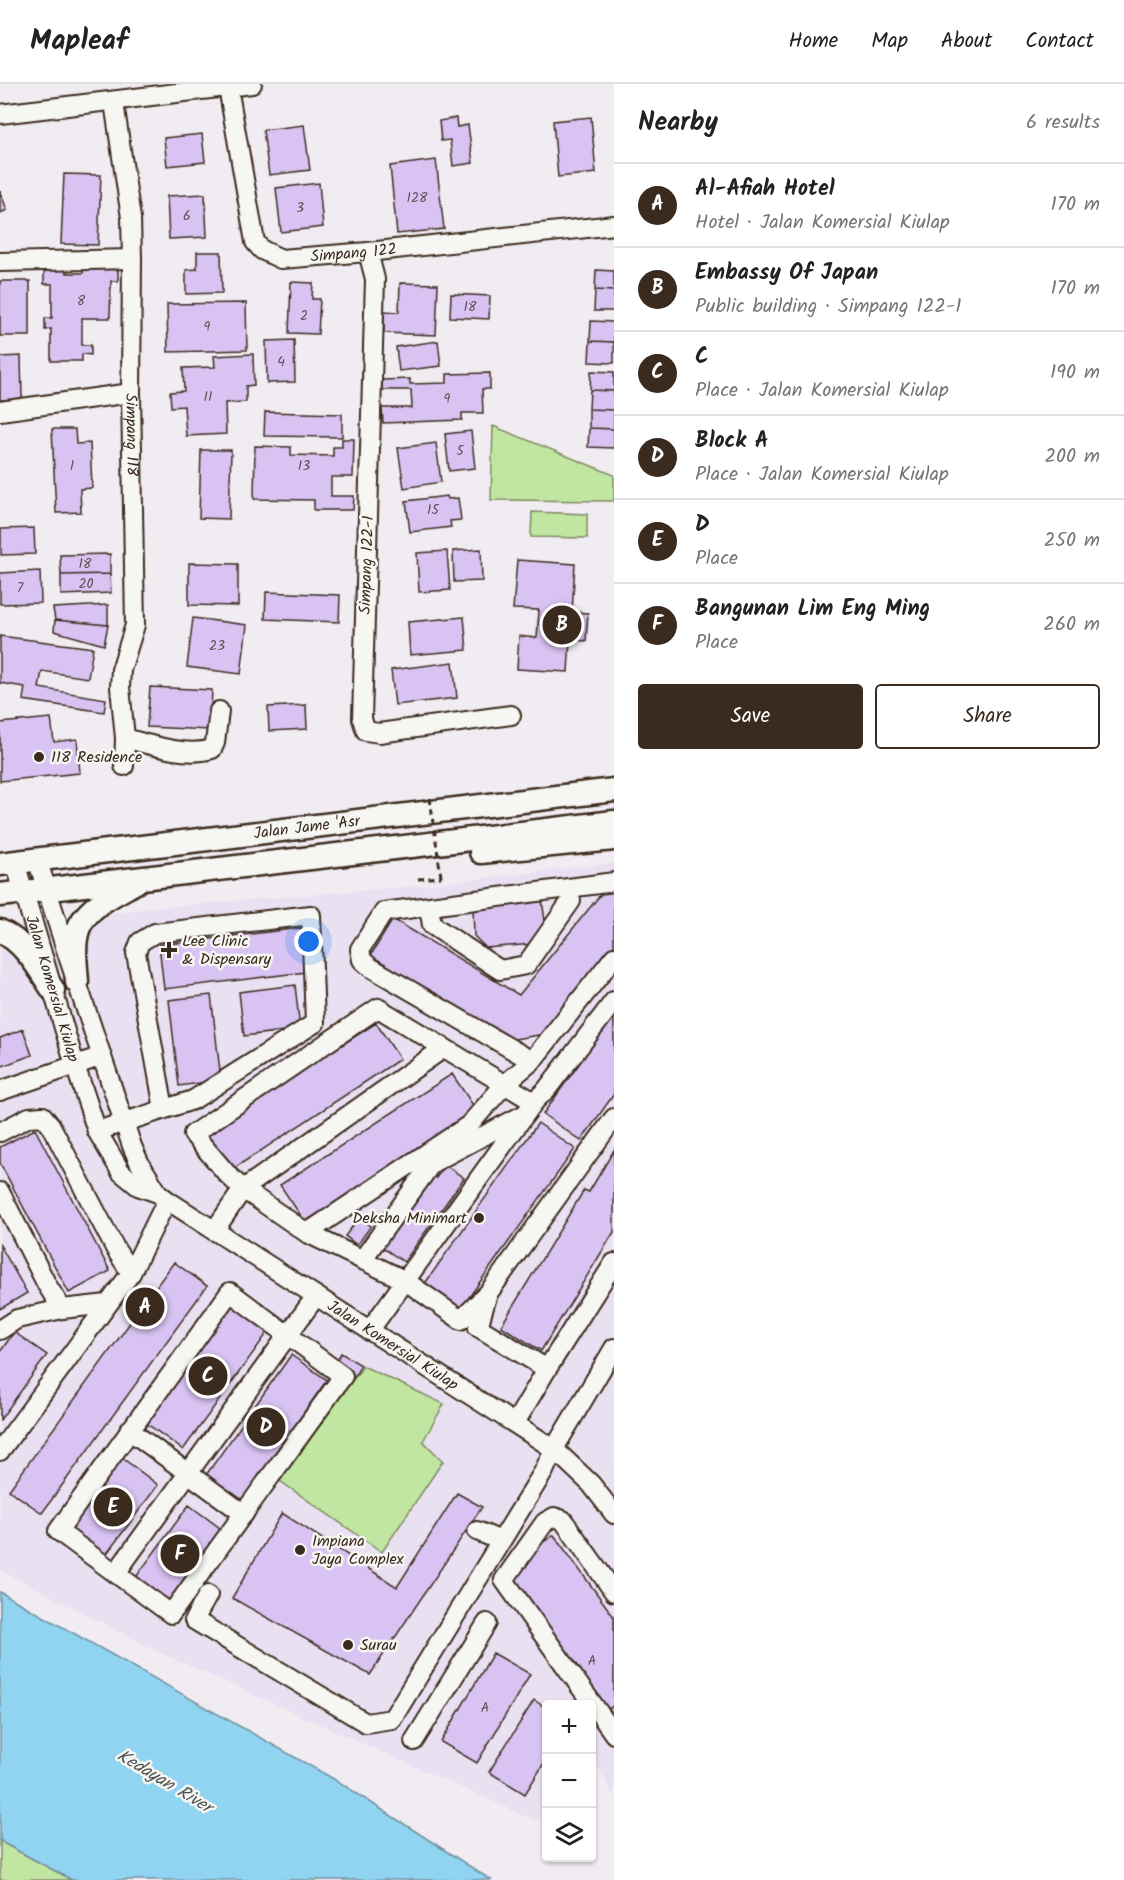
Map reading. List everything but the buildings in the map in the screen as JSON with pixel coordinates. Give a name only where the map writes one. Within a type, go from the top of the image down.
[{"type":"main road","name":"Jalan Jame 'Asr","points":[[7,863],[614,790]]},
{"type":"main road","name":"Jalan Jame 'Asr","points":[[0,895],[614,822]]},
{"type":"main road","points":[[318,857],[476,853],[614,839]]},
{"type":"main road","points":[[77,982],[76,942],[80,926],[92,910],[142,878]]},
{"type":"main road","points":[[0,932],[11,936],[27,952],[53,990]]},
{"type":"street","points":[[0,114],[114,102],[132,92],[252,84]]},
{"type":"street","name":"Simpang 122","points":[[228,87],[255,242],[262,250],[281,259],[368,252],[614,225]]},
{"type":"street","name":"Simpang 118","points":[[114,102],[131,218],[132,259],[131,393],[135,625],[121,670],[120,687],[125,738],[124,766]]},
{"type":"street","name":"Simpang 122-1","points":[[368,252],[375,279],[362,719],[366,731],[378,733],[512,715]]},
{"type":"street","points":[[0,262],[132,259]]},
{"type":"street","points":[[0,411],[131,393]]},
{"type":"street","points":[[125,738],[158,748],[203,752],[212,749],[215,743],[219,711]]},
{"type":"street","name":"Jalan Komersial Kiulap","points":[[38,859],[77,982],[139,1162],[163,1196]]},
{"type":"street","name":"Jalan Komersial Kiulap","points":[[7,863],[24,892],[97,1131],[121,1172],[138,1186],[163,1196],[554,1449],[611,1502]]},
{"type":"street","points":[[532,1061],[370,967],[362,960],[360,949],[384,912],[614,882]]},
{"type":"street","points":[[429,907],[432,926],[500,970],[526,965],[571,901],[569,888]]},
{"type":"street","points":[[164,1109],[136,953],[140,942],[155,933],[311,915],[315,1023],[333,1040]]},
{"type":"street","points":[[307,1233],[469,1125],[505,1084],[532,1061],[614,957]]},
{"type":"street","points":[[369,1331],[529,1108],[547,1089],[614,1001]]},
{"type":"street","points":[[529,1108],[505,1084],[378,1008],[193,1134],[243,1189],[307,1233],[404,1280],[461,1320],[489,1292],[614,1118]]},
{"type":"street","points":[[97,1131],[193,1100],[315,1023]]},
{"type":"street","points":[[214,1231],[243,1189],[444,1048]]},
{"type":"street","points":[[0,1091],[102,1056]]},
{"type":"street","points":[[362,1260],[432,1163],[529,1108]]},
{"type":"street","points":[[0,1132],[29,1118],[43,1116],[51,1126],[116,1250],[131,1273]]},
{"type":"street","points":[[0,1451],[131,1273],[163,1196]]},
{"type":"street","points":[[2,1202],[62,1310]]},
{"type":"street","points":[[515,1423],[614,1263]]},
{"type":"street","points":[[230,1292],[343,1376],[171,1614],[58,1531],[129,1430],[230,1292]]},
{"type":"street","points":[[489,1292],[477,1327],[547,1369]]},
{"type":"street","points":[[116,1573],[316,1296]]},
{"type":"street","points":[[0,1330],[17,1319],[107,1304]]},
{"type":"street","points":[[208,1594],[194,1620],[366,1723],[392,1719],[544,1471],[554,1449],[614,1348]]},
{"type":"street","points":[[129,1430],[244,1515]]},
{"type":"street","points":[[504,1580],[545,1522],[554,1517],[562,1520],[614,1592]]},
{"type":"street","points":[[477,1531],[501,1541]]},
{"type":"street","points":[[486,1566],[504,1580],[614,1734]]},
{"type":"street","points":[[414,1741],[487,1623]]},
{"type":"path","points":[[418,879],[441,877],[430,798]]},
{"type":"shaded area","points":[[614,863],[614,1797],[596,1763],[596,1700],[542,1700],[542,1811],[536,1821],[163,1654],[0,1570],[0,928],[150,908],[416,886]]},
{"type":"green space","points":[[493,426],[614,475],[614,501],[491,500]]},
{"type":"green space","points":[[532,512],[587,514],[587,538],[531,537]]},
{"type":"green space","points":[[363,1366],[444,1404],[423,1441],[443,1461],[382,1552],[280,1481]]},
{"type":"green space","points":[[0,1840],[5,1844],[72,1880],[0,1880]]},
{"type":"water","name":"Kedayan River","points":[[0,1592],[339,1782],[491,1880],[72,1880],[5,1844],[0,1840]]},
{"type":"place","name":"Embassy Of Japan","points":[[562,625]]},
{"type":"place","name":"118 Residence","points":[[39,757]]},
{"type":"place","name":"Lee Clinic & Dispensary","points":[[169,950]]},
{"type":"place","name":"Deksha Minimart","points":[[479,1218]]},
{"type":"place","name":"Al-Afiah Hotel","points":[[145,1307]]},
{"type":"place","name":"C","points":[[208,1376]]},
{"type":"place","name":"Block A","points":[[266,1427]]},
{"type":"place","name":"D","points":[[113,1507]]},
{"type":"place","name":"Impiana Jaya Complex","points":[[300,1550]]},
{"type":"place","name":"Bangunan Lim Eng Ming","points":[[180,1554]]},
{"type":"place","name":"Surau","points":[[348,1645]]}]
